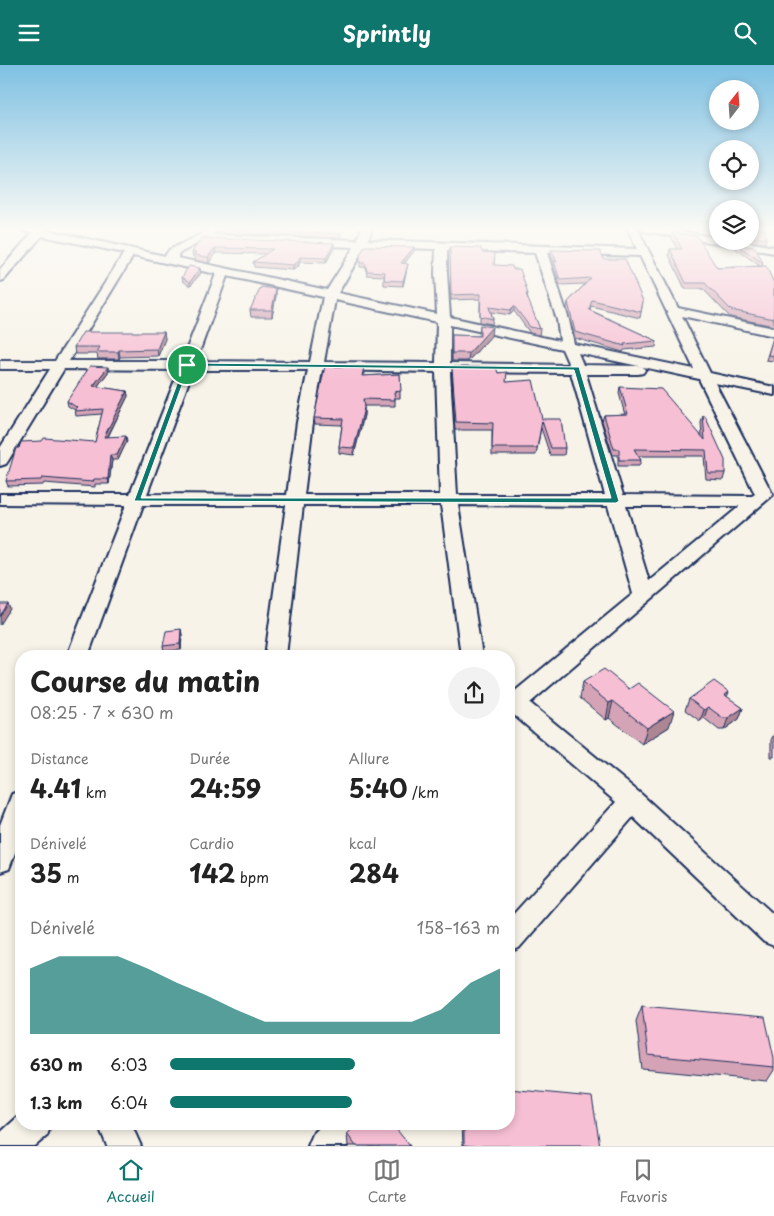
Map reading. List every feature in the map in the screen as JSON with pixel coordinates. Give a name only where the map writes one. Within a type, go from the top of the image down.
[{"type":"street","points":[[0,461],[113,278]]},
{"type":"street","points":[[79,650],[220,278]]},
{"type":"street","points":[[256,278],[774,391]]},
{"type":"street","points":[[276,650],[294,500],[315,366],[330,295],[340,278]]},
{"type":"street","points":[[441,278],[449,501],[471,650]]},
{"type":"street","points":[[549,278],[643,595]]},
{"type":"street","points":[[657,278],[674,311],[697,374],[767,495]]},
{"type":"street","points":[[674,311],[774,332]]},
{"type":"street","points":[[0,365],[577,368],[697,374]]},
{"type":"street","points":[[0,499],[616,501],[767,495]]},
{"type":"street","points":[[515,702],[643,595],[767,495]]},
{"type":"street","points":[[515,707],[632,801],[774,933]]},
{"type":"street","points":[[515,932],[632,801]]},
{"type":"street","points":[[0,861],[15,818]]},
{"type":"street","points":[[10,1146],[28,1130]]},
{"type":"street","points":[[117,1130],[124,1146]]},
{"type":"street","points":[[325,1146],[340,1130]]},
{"type":"building","points":[[384,278],[404,278],[403,281],[384,280]]},
{"type":"building","points":[[451,278],[523,278],[528,294],[526,294],[540,329],[530,327],[514,306],[510,310],[489,307],[493,319],[480,316],[481,294],[451,295]]},
{"type":"building","points":[[560,278],[584,278],[560,280]]},
{"type":"building","points":[[591,278],[633,278],[643,301],[641,312],[592,300],[589,310],[657,341],[624,344],[625,346],[575,332],[568,302]]},
{"type":"building","points":[[684,278],[772,278],[774,283],[774,319],[731,310],[705,283],[686,283]]},
{"type":"building","points":[[261,287],[276,289],[272,310],[250,310]]},
{"type":"building","points":[[480,325],[492,327],[469,353],[452,353],[452,335],[480,336]]},
{"type":"building","points":[[83,332],[164,332],[157,349],[97,352],[100,347],[74,347]]},
{"type":"building","points":[[774,338],[774,356],[768,355]]},
{"type":"building","points":[[90,366],[108,367],[93,386],[127,391],[104,437],[126,436],[117,455],[110,455],[108,479],[94,479],[93,482],[42,478],[41,480],[6,481],[16,448],[19,448],[21,442],[42,441],[44,438],[95,442],[103,409],[75,411],[77,406],[67,401]]},
{"type":"building","points":[[325,366],[364,367],[362,376],[400,374],[401,391],[394,392],[395,400],[363,399],[364,408],[354,448],[339,447],[343,419],[314,418]]},
{"type":"building","points":[[452,367],[496,367],[498,373],[507,372],[506,382],[533,380],[542,419],[561,419],[565,448],[551,448],[542,421],[537,448],[492,448],[493,423],[456,422]]},
{"type":"building","points":[[620,387],[661,389],[705,440],[703,416],[705,416],[725,460],[725,473],[708,473],[706,450],[634,449],[641,460],[619,460],[619,449],[614,449],[604,415],[628,414]]},
{"type":"building","points":[[0,604],[8,604],[0,616]]},
{"type":"building","points":[[181,629],[180,644],[163,646],[166,631]]},
{"type":"building","points":[[604,669],[629,689],[638,683],[674,711],[647,728],[613,701],[609,703],[583,682]]},
{"type":"building","points":[[714,681],[729,692],[725,695],[743,708],[728,718],[723,718],[708,707],[704,710],[689,699]]},
{"type":"building","points":[[642,1006],[765,1017],[774,1058],[774,1067],[648,1055]]},
{"type":"building","points":[[515,1090],[592,1097],[600,1146],[464,1145],[464,1130],[515,1130]]},
{"type":"building","points":[[351,1130],[397,1130],[410,1146],[356,1146],[347,1134]]},
{"type":"route","points":[[187,365],[577,368],[616,501],[136,500],[187,365]]}]
